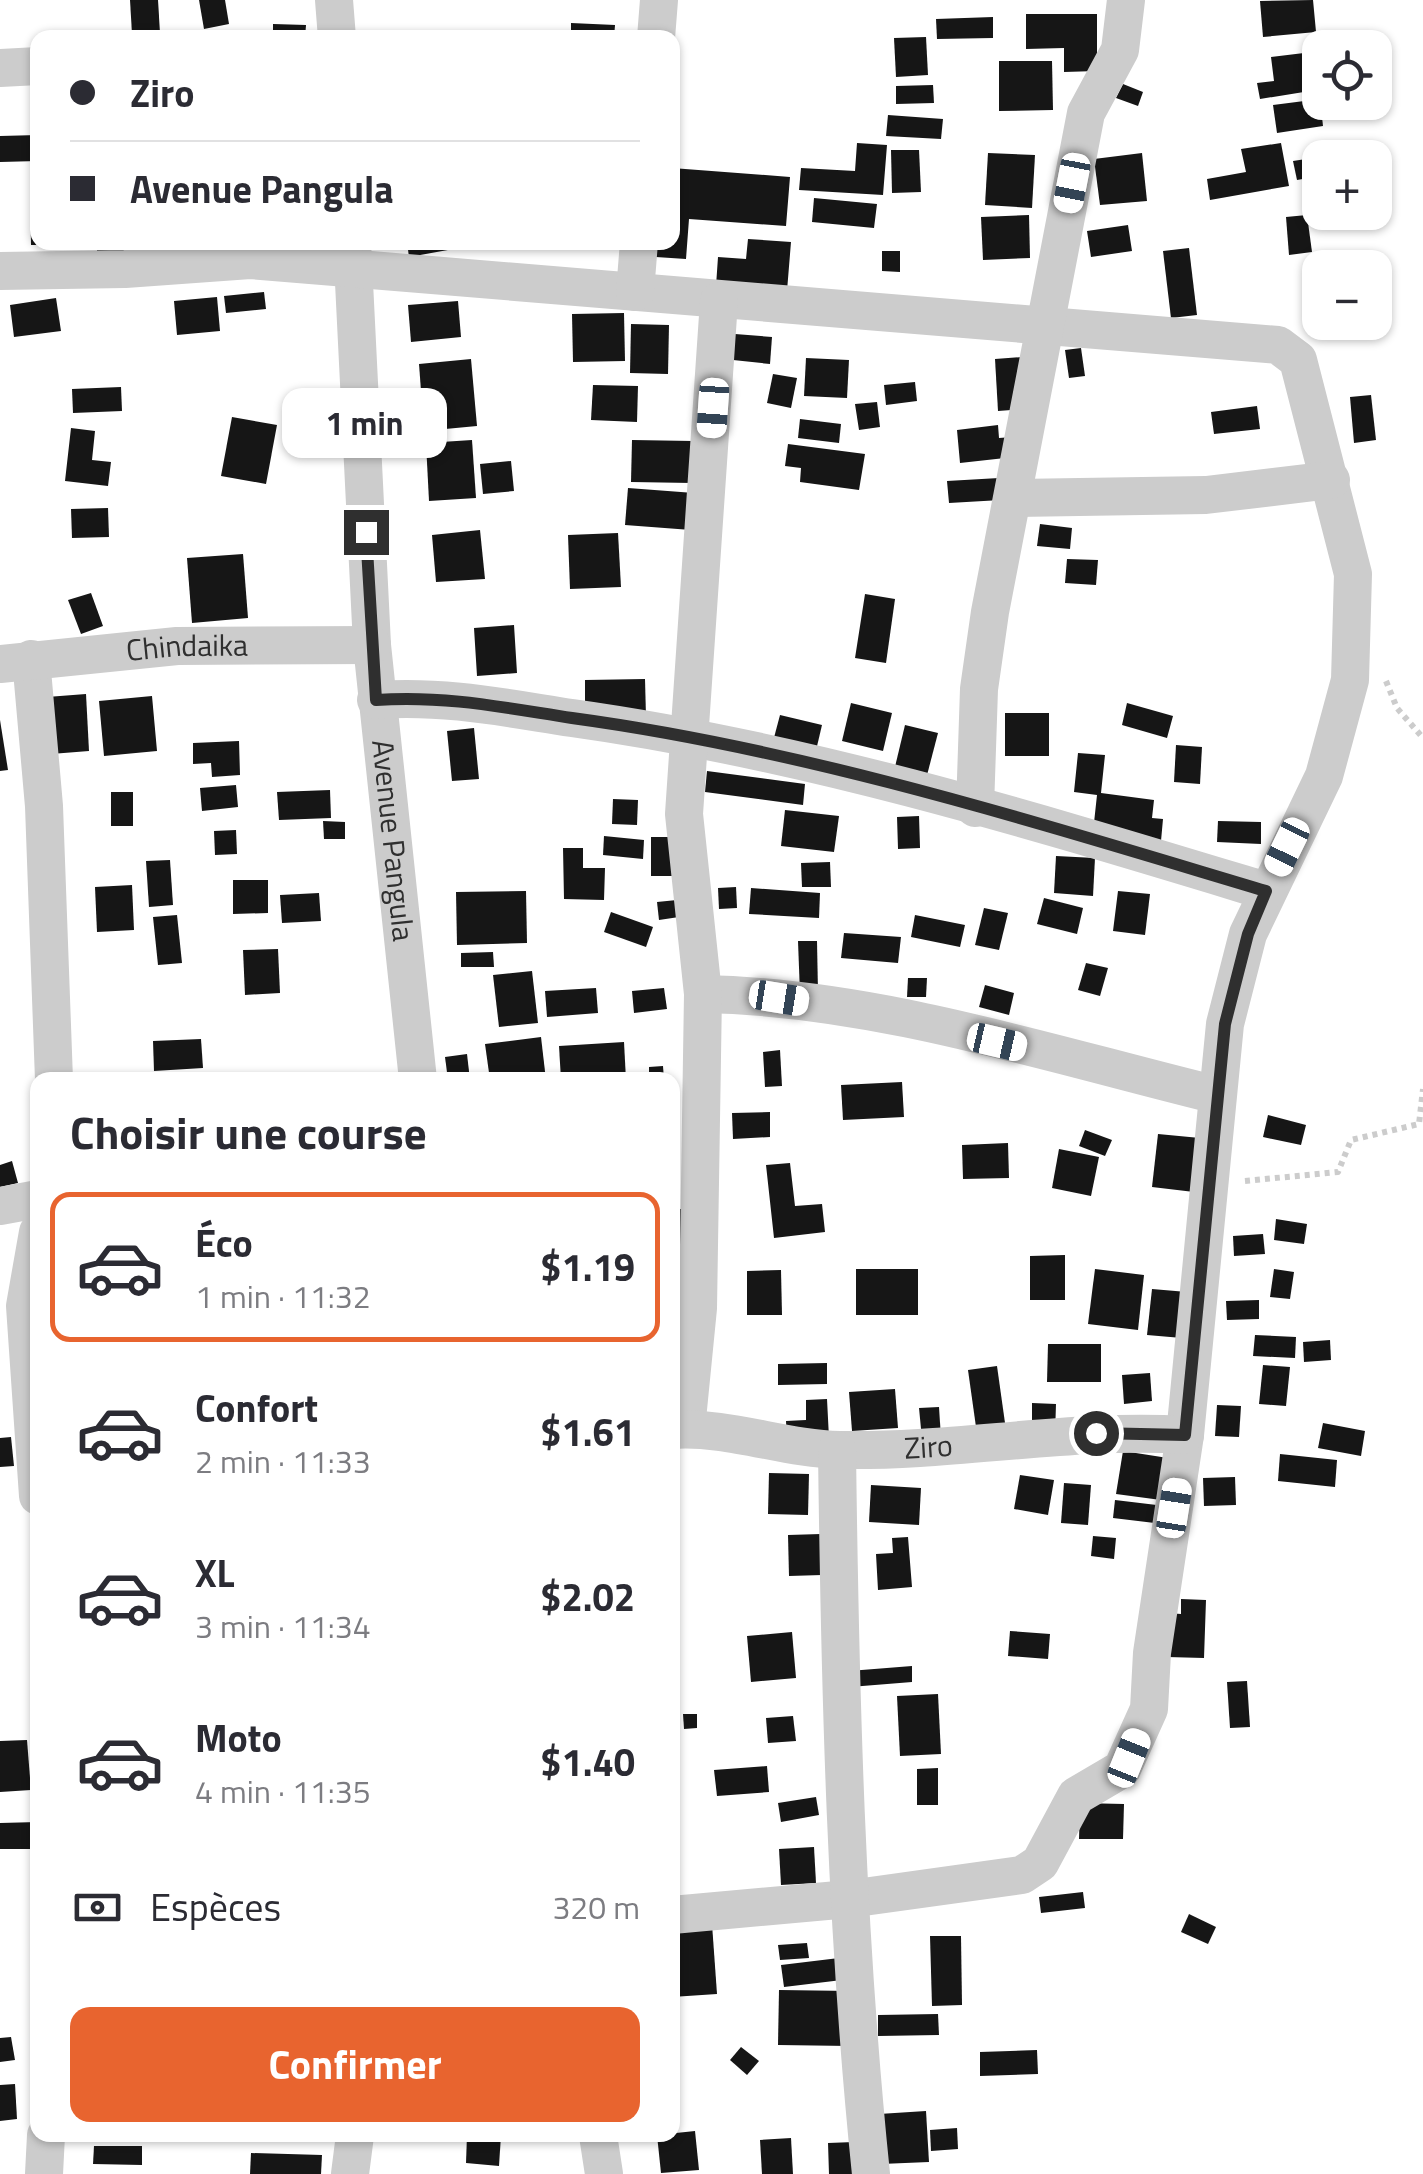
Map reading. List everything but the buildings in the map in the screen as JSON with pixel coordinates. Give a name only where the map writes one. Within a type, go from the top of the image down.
[{"type":"street","points":[[334,0],[336,30]]},
{"type":"street","points":[[656,30],[658,0]]},
{"type":"street","points":[[975,808],[982,660],[1044,323],[1086,113],[1120,50],[1126,0]]},
{"type":"street","points":[[0,68],[30,66]]},
{"type":"street","points":[[635,292],[638,250]]},
{"type":"street","points":[[0,271],[125,269],[353,254],[719,302],[1044,323],[1287,348],[1298,360],[1353,574],[1350,680],[1324,776],[1266,891],[1235,980],[1216,1095],[1185,1435],[1152,1653],[1150,1709],[1122,1769],[1076,1796],[1040,1863],[1022,1875],[849,1898],[680,1914]]},
{"type":"street","name":"Avenue Pangula","points":[[353,254],[376,700],[417,1072]]},
{"type":"street","points":[[680,1423],[698,1308],[702,994],[684,814],[719,302]]},
{"type":"street","points":[[1013,498],[1206,495],[1331,480]]},
{"type":"street","name":"Chindaika","points":[[15,662],[178,646],[372,645]]},
{"type":"street","points":[[15,662],[45,824],[54,1072]]},
{"type":"street","points":[[376,700],[454,698],[691,734],[975,808],[1266,891]]},
{"type":"street","points":[[702,994],[779,998],[892,1016],[1216,1095]]},
{"type":"street","points":[[0,1206],[30,1200]]},
{"type":"street","points":[[30,1281],[26,1306],[30,1369]]},
{"type":"street","name":"Ziro","points":[[680,1429],[837,1450],[958,1447],[1118,1431],[1185,1435]]},
{"type":"street","points":[[837,1450],[840,1702],[849,1898],[871,2174]]},
{"type":"street","points":[[44,2174],[46,2142]]},
{"type":"street","points":[[350,2174],[354,2142]]},
{"type":"street","points":[[599,2142],[604,2174]]},
{"type":"path","points":[[1210,1184],[1338,1172],[1351,1140],[1419,1124],[1423,1089]]},
{"type":"route","points":[[366,532],[376,700],[454,698],[691,734],[1048,827],[1266,891],[1248,934],[1225,1024],[1185,1435],[1096,1433]]}]
